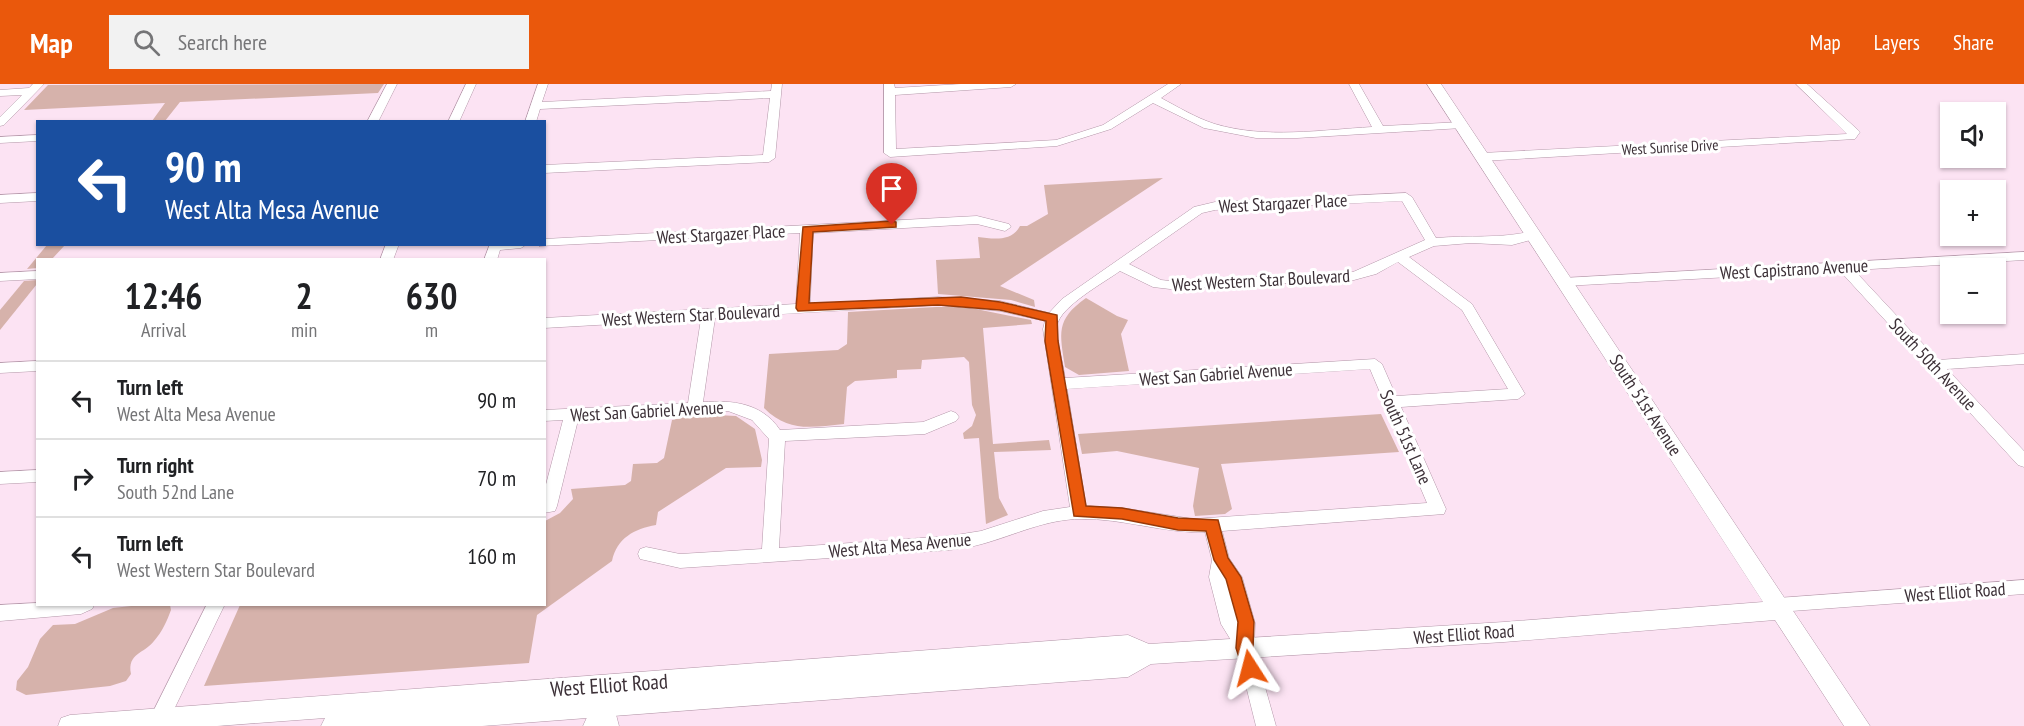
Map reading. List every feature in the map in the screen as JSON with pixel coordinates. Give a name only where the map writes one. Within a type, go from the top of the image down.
[{"type":"main road","name":"South 51st Avenue","points":[[1434,84],[1858,726]]},
{"type":"main road","name":"West Elliot Road","points":[[333,726],[603,711],[1128,666],[1147,654],[1504,632],[1779,608]]},
{"type":"main road","name":"West Elliot Road","points":[[70,726],[603,711]]},
{"type":"street","points":[[373,120],[392,84]]},
{"type":"street","points":[[454,120],[471,84]]},
{"type":"street","points":[[531,120],[543,84]]},
{"type":"street","points":[[1011,84],[889,88],[890,153],[1057,143],[1107,127],[1176,84]]},
{"type":"street","points":[[1354,84],[1379,130]]},
{"type":"street","name":"West Sunrise Drive","points":[[1482,157],[1851,137],[1854,132],[1801,84]]},
{"type":"street","points":[[0,93],[35,88]]},
{"type":"street","points":[[0,123],[35,88]]},
{"type":"street","points":[[536,106],[777,89],[769,158],[546,169]]},
{"type":"street","points":[[1152,98],[1215,128],[1251,133],[1275,134],[1462,125]]},
{"type":"street","points":[[0,140],[36,138]]},
{"type":"street","points":[[0,199],[36,197]]},
{"type":"street","name":"West Stargazer Place","points":[[1052,318],[1067,302],[1198,210],[1215,206],[1406,197],[1432,242]]},
{"type":"street","name":"West Stargazer Place","points":[[546,243],[977,220],[1005,227]]},
{"type":"street","points":[[803,308],[807,229]]},
{"type":"street","name":"West Western Star Boulevard","points":[[1120,265],[1158,284],[1178,285],[1354,276],[1371,271],[1432,242],[1472,239],[1516,241],[1533,235]]},
{"type":"street","points":[[1391,402],[1518,394],[1467,308],[1456,297],[1399,256]]},
{"type":"street","name":"West Capistrano Avenue","points":[[1564,282],[2024,256]]},
{"type":"street","name":"South 50th Avenue","points":[[1843,266],[2024,461]]},
{"type":"street","points":[[0,277],[36,275]]},
{"type":"street","name":"West Western Star Boulevard","points":[[546,324],[938,301],[1009,308],[1052,318]]},
{"type":"street","points":[[695,408],[709,314]]},
{"type":"street","points":[[1052,318],[1051,341],[1079,512]]},
{"type":"street","points":[[1935,365],[2024,359]]},
{"type":"street","name":"West San Gabriel Avenue","points":[[1058,384],[1375,364]]},
{"type":"street","name":"South 51st Lane","points":[[1375,364],[1438,509]]},
{"type":"street","points":[[0,368],[36,366]]},
{"type":"street","name":"West San Gabriel Avenue","points":[[546,416],[728,406],[743,409],[762,420],[776,436]]},
{"type":"street","points":[[547,507],[572,415]]},
{"type":"street","points":[[770,555],[777,453],[776,436],[925,428],[951,417]]},
{"type":"street","points":[[0,478],[36,476]]},
{"type":"street","name":"West Alta Mesa Avenue","points":[[646,554],[680,561],[950,543],[981,538],[1043,517],[1079,512],[1122,514],[1178,524],[1212,525],[1438,509]]},
{"type":"street","points":[[1212,525],[1221,560],[1218,577],[1230,624],[1245,648],[1266,726]]},
{"type":"street","name":"West Elliot Road","points":[[1779,608],[2024,587]]},
{"type":"street","points":[[0,613],[83,606]]},
{"type":"street","points":[[158,722],[215,606]]},
{"type":"shaded area","points":[[384,84],[378,93],[180,102],[166,120],[153,120],[165,103],[24,110],[48,85]]},
{"type":"shaded area","points":[[1163,178],[1000,286],[1034,300],[1035,307],[1011,300],[938,294],[936,260],[980,258],[978,237],[996,239],[1007,237],[1017,231],[1020,226],[1027,226],[1048,214],[1044,185]]},
{"type":"shaded area","points":[[46,246],[64,246],[53,258],[36,258]]},
{"type":"shaded area","points":[[36,258],[36,268],[27,269]]},
{"type":"shaded area","points":[[36,280],[36,285],[0,330],[0,310],[24,281]]},
{"type":"shaded area","points":[[1086,298],[1128,320],[1121,334],[1129,371],[1079,375],[1065,367],[1061,336],[1064,321],[1069,313]]},
{"type":"shaded area","points":[[966,307],[1031,320],[1032,324],[983,328],[993,444],[1049,440],[1051,450],[994,452],[999,498],[1008,515],[986,524],[979,438],[964,439],[963,433],[972,426],[976,415],[972,405],[969,362],[964,357],[922,360],[921,369],[897,370],[897,378],[855,381],[847,387],[844,424],[811,427],[792,425],[773,416],[764,408],[769,354],[838,350],[847,344],[848,312]]},
{"type":"shaded area","points":[[698,414],[736,416],[755,429],[762,460],[761,467],[726,468],[658,512],[656,525],[634,532],[622,541],[612,561],[537,615],[529,663],[204,686],[240,606],[546,606],[546,520],[560,513],[573,499],[571,489],[625,485],[631,481],[633,464],[657,463],[664,458],[672,420]]},
{"type":"shaded area","points":[[1381,414],[1399,452],[1221,464],[1232,509],[1225,514],[1195,516],[1193,506],[1199,468],[1117,451],[1082,454],[1078,434]]},
{"type":"shaded area","points":[[170,606],[171,610],[157,638],[134,658],[130,667],[131,674],[126,681],[110,686],[26,695],[16,690],[17,681],[28,667],[40,639],[53,625],[75,624],[113,608]]},
{"type":"route","points":[[892,225],[807,229],[803,308],[938,301],[981,303],[1052,318],[1051,341],[1079,512],[1098,511],[1193,526],[1212,525],[1221,560],[1233,577],[1246,622],[1245,648],[1250,668]]}]
